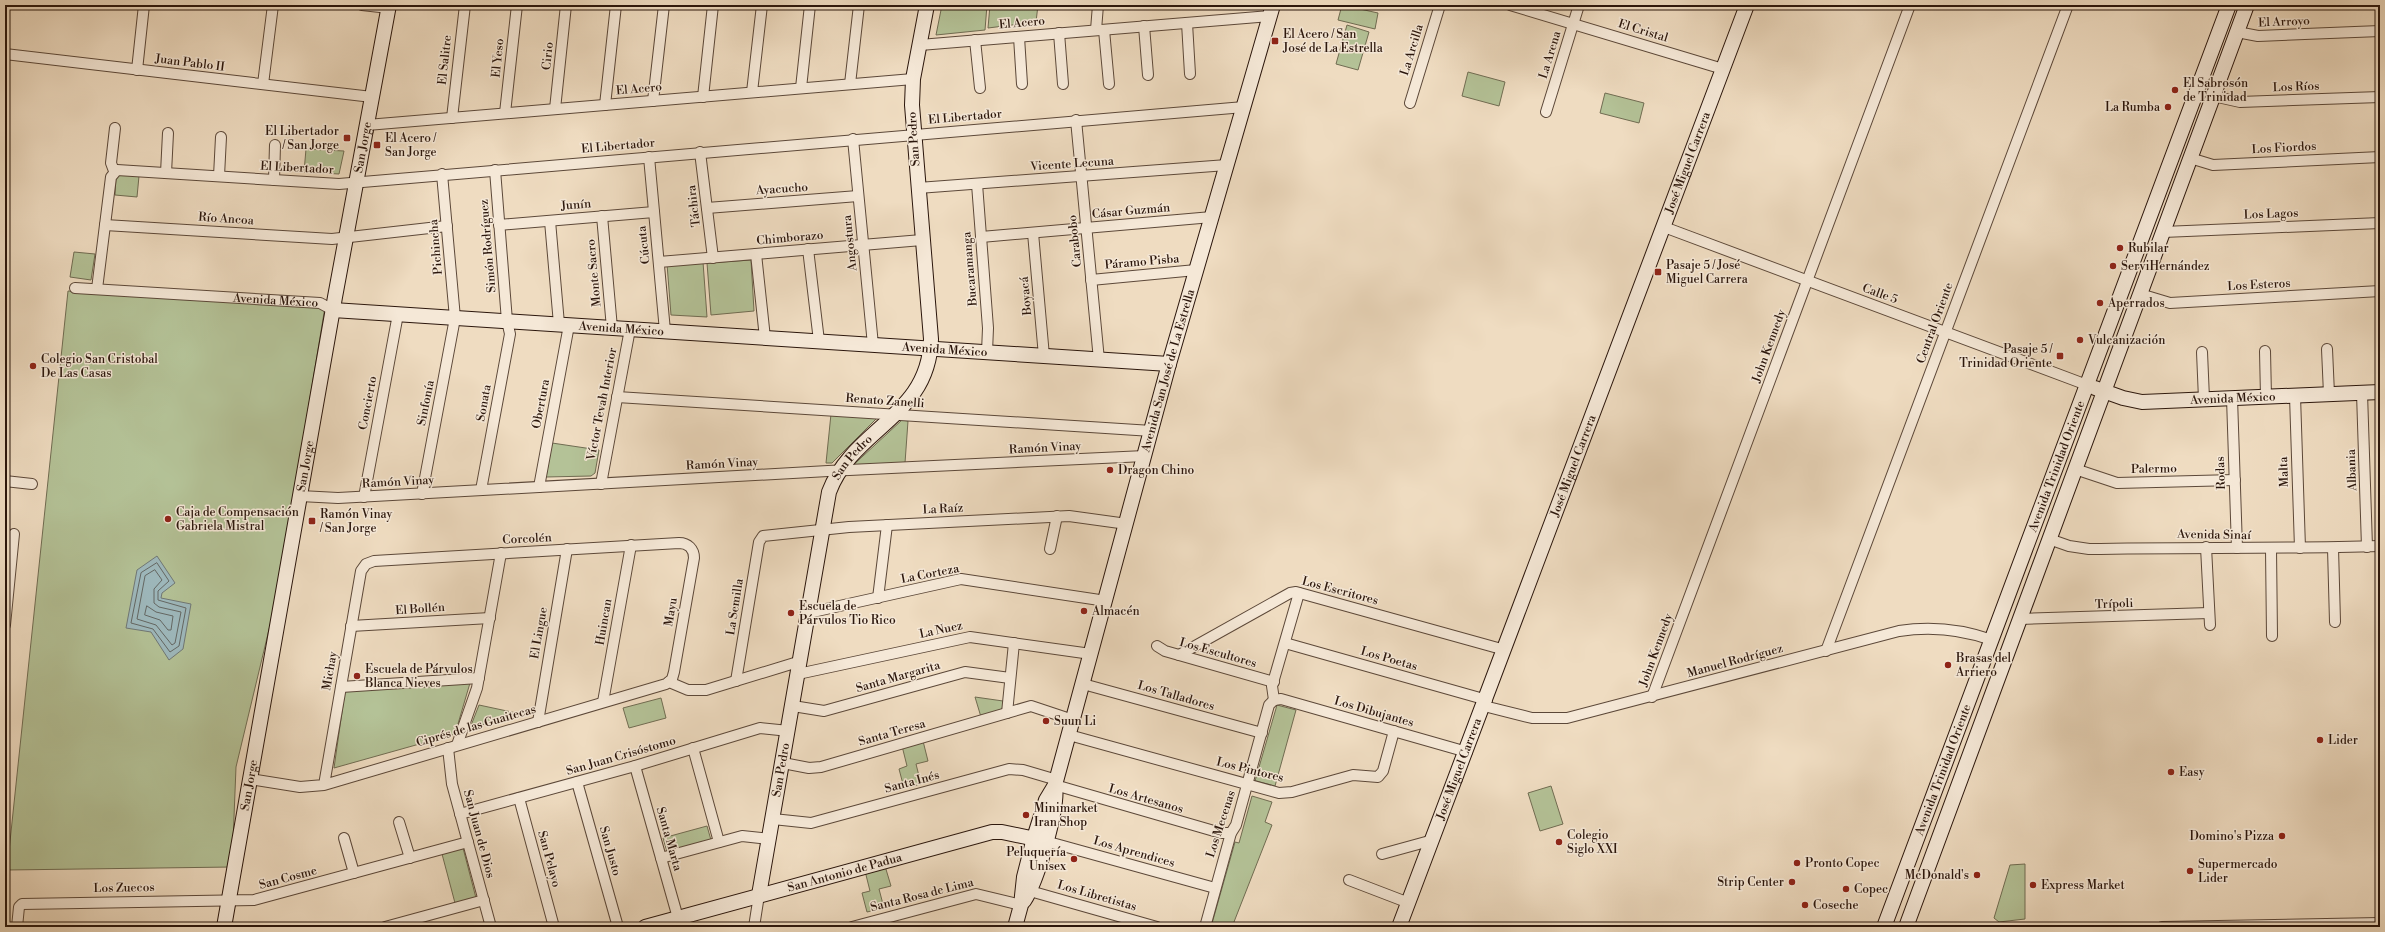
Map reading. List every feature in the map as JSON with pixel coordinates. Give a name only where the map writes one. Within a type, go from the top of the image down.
[{"type":"street","points":[[137,70],[144,5]]},
{"type":"street","points":[[264,84],[273,5]]},
{"type":"street","points":[[362,5],[389,6]]},
{"type":"street","name":"El Salitre","points":[[452,118],[464,5]]},
{"type":"street","name":"El Yeso","points":[[505,113],[517,5]]},
{"type":"street","name":"Cirio","points":[[555,109],[566,5]]},
{"type":"street","points":[[605,105],[616,5]]},
{"type":"street","points":[[653,101],[664,5]]},
{"type":"street","points":[[703,97],[713,5]]},
{"type":"street","points":[[752,92],[762,5]]},
{"type":"street","points":[[801,88],[810,5]]},
{"type":"street","points":[[850,84],[859,5]]},
{"type":"street","name":"San Pedro","points":[[754,927],[784,762],[829,492],[838,471],[850,456],[910,400],[917,389],[930,349],[912,105],[913,79],[927,5]]},
{"type":"street","points":[[1098,5],[1108,84]]},
{"type":"street","name":"La Arcilla","points":[[1410,103],[1440,5]]},
{"type":"street","name":"El Cristal","points":[[1510,5],[1723,69]]},
{"type":"street","name":"La Arena","points":[[1546,112],[1579,5]]},
{"type":"street","name":"José Miguel Carrera","points":[[1400,927],[1486,703],[1747,5]]},
{"type":"street","name":"John Kennedy","points":[[1652,696],[1910,5]]},
{"type":"street","name":"Central Oriente","points":[[1826,650],[2068,5]]},
{"type":"street","name":"Avenida Trinidad Oriente","points":[[1884,927],[2229,5]]},
{"type":"street","name":"Avenida Trinidad Oriente","points":[[1906,927],[2247,5]]},
{"type":"street","name":"San Jorge","points":[[224,927],[346,237],[389,6]]},
{"type":"street","name":"El Acero","points":[[920,45],[1187,23],[1272,10]]},
{"type":"street","name":"Avenida San José de La Estrella","points":[[1021,905],[1030,891],[1046,800],[1056,782],[1127,524],[1169,364],[1272,10]]},
{"type":"street","points":[[1187,23],[1190,74]]},
{"type":"street","points":[[1144,26],[1148,76]]},
{"type":"street","name":"El Arroyo","points":[[2237,32],[2258,36],[2380,31]]},
{"type":"street","points":[[1059,33],[1063,84]]},
{"type":"street","points":[[1019,37],[1022,84]]},
{"type":"street","points":[[975,40],[980,88]]},
{"type":"street","name":"Juan Pablo II","points":[[5,54],[372,97]]},
{"type":"street","name":"El Acero","points":[[367,125],[913,79]]},
{"type":"street","name":"Los Ríos","points":[[2213,96],[2240,102],[2380,97]]},
{"type":"street","name":"El Libertador","points":[[114,171],[120,169],[339,184],[649,156],[1244,107]]},
{"type":"street","name":"Carabobo","points":[[1076,120],[1099,360]]},
{"type":"street","points":[[97,289],[111,177],[114,171],[111,163],[115,128]]},
{"type":"street","points":[[166,173],[168,133]]},
{"type":"street","points":[[219,176],[221,137]]},
{"type":"street","name":"Angostura","points":[[853,139],[872,345]]},
{"type":"street","points":[[274,180],[275,145]]},
{"type":"street","name":"Táchira","points":[[700,152],[712,258]]},
{"type":"street","name":"Cúcuta","points":[[649,156],[666,331]]},
{"type":"street","name":"Los Fiordos","points":[[2190,158],[2213,165],[2380,157]]},
{"type":"street","name":"Vicente Lecuna","points":[[918,188],[1227,165]]},
{"type":"street","name":"Simón Rodríguez","points":[[494,170],[507,321]]},
{"type":"street","name":"Pichincha","points":[[442,174],[455,318]]},
{"type":"street","name":"Bucaramanga","points":[[976,184],[988,333],[987,352]]},
{"type":"street","name":"Ayacucho","points":[[707,208],[858,196]]},
{"type":"street","name":"Junín","points":[[499,225],[654,212]]},
{"type":"street","name":"Monte Sacro","points":[[602,216],[612,328]]},
{"type":"street","name":"Cásar Guzmán","points":[[981,237],[1212,217]]},
{"type":"street","name":"Obertura","points":[[539,487],[564,325],[550,221]]},
{"type":"street","name":"Los Lagos","points":[[2163,232],[2380,223]]},
{"type":"street","name":"Río Ancoa","points":[[105,225],[332,239],[447,226]]},
{"type":"street","name":"Calle 5","points":[[1664,227],[2087,385]]},
{"type":"street","name":"Boyacá","points":[[1033,233],[1044,356]]},
{"type":"street","name":"Chimborazo","points":[[659,262],[922,240]]},
{"type":"street","points":[[808,249],[819,341]]},
{"type":"street","points":[[756,254],[765,338]]},
{"type":"street","name":"Páramo Pisba","points":[[1091,280],[1196,270]]},
{"type":"street","name":"Avenida México","points":[[75,288],[320,303],[333,310],[1169,364]]},
{"type":"street","name":"Los Esteros","points":[[2140,294],[2170,303],[2380,291]]},
{"type":"street","name":"Concierto","points":[[364,497],[398,314]]},
{"type":"street","name":"Sinfonía","points":[[422,494],[455,318]]},
{"type":"street","name":"Sonata","points":[[481,490],[510,334],[507,321]]},
{"type":"street","name":"Víctor Tevah Interior","points":[[601,484],[630,329]]},
{"type":"street","points":[[2327,349],[2329,394]]},
{"type":"street","points":[[2264,351],[2266,397]]},
{"type":"street","points":[[2202,352],[2204,399]]},
{"type":"street","name":"Avenida México","points":[[2087,385],[2142,402],[2380,392]]},
{"type":"street","name":"Albania","points":[[2362,393],[2367,547]]},
{"type":"street","name":"Malta","points":[[2295,396],[2300,548]]},
{"type":"street","name":"Renato Zanelli","points":[[617,397],[1152,431]]},
{"type":"street","name":"Rodas","points":[[2232,398],[2237,548]]},
{"type":"street","name":"Ramón Vinay","points":[[300,496],[326,498],[364,497],[1145,456]]},
{"type":"street","name":"Palermo","points":[[2075,469],[2117,483],[2235,480]]},
{"type":"street","points":[[5,481],[32,484]]},
{"type":"street","points":[[1050,549],[1057,516]]},
{"type":"street","name":"La Raíz","points":[[761,538],[765,535],[822,529],[1057,516],[1069,516],[1127,524]]},
{"type":"street","points":[[878,598],[887,525]]},
{"type":"street","points":[[5,625],[7,591],[14,534]]},
{"type":"street","name":"La Semilla","points":[[736,681],[761,538]]},
{"type":"street","name":"Avenida Sinaí","points":[[2049,539],[2069,546],[2089,549],[2206,547],[2271,549],[2380,546]]},
{"type":"street","name":"Corcolén","points":[[366,564],[374,561],[631,545],[679,543],[690,546]]},
{"type":"street","name":"Huincan","points":[[603,702],[631,545]]},
{"type":"street","name":"Mayu","points":[[670,682],[674,672],[694,558],[690,546]]},
{"type":"street","points":[[2206,547],[2210,625]]},
{"type":"street","points":[[2333,548],[2335,622]]},
{"type":"street","name":"El Lingue","points":[[538,722],[567,549]]},
{"type":"street","points":[[2271,549],[2272,636]]},
{"type":"street","name":"San Juan de Dios","points":[[491,927],[450,776],[452,746],[472,707],[479,678],[501,553]]},
{"type":"street","name":"Michay","points":[[324,785],[361,571],[366,564]]},
{"type":"street","name":"La Corteza","points":[[808,613],[961,579],[1106,601]]},
{"type":"street","name":"Los Escritores","points":[[1179,655],[1290,593],[1299,593],[1505,650]]},
{"type":"street","name":"Los Mecenas","points":[[1204,927],[1231,833],[1236,825],[1270,705],[1274,700],[1274,682],[1299,593]]},
{"type":"street","name":"Trípoli","points":[[2020,619],[2209,613]]},
{"type":"street","name":"El Bollén","points":[[351,626],[490,618]]},
{"type":"street","name":"Manuel Rodríguez","points":[[1486,703],[1520,716],[1556,719],[1578,716],[1899,631],[1928,628],[1967,632],[1992,640]]},
{"type":"street","name":"La Nuez","points":[[670,682],[688,690],[706,690],[736,681],[799,668],[970,636],[1091,654]]},
{"type":"street","points":[[1007,713],[1014,643]]},
{"type":"street","name":"Los Poetas","points":[[1285,643],[1486,703]]},
{"type":"street","name":"Los Escultores","points":[[1157,646],[1162,650],[1274,682]]},
{"type":"street","name":"Santa Margarita","points":[[793,706],[824,711],[965,672],[1010,678]]},
{"type":"street","points":[[341,687],[479,678]]},
{"type":"street","name":"Ciprés de las Guaitecas","points":[[250,779],[300,787],[324,785],[670,682]]},
{"type":"street","name":"Los Talladores","points":[[1083,684],[1262,733]]},
{"type":"street","name":"Los Dibujantes","points":[[1274,700],[1281,699],[1467,752]]},
{"type":"street","name":"Santa Teresa","points":[[784,762],[809,768],[821,767],[1031,706],[1073,720]]},
{"type":"street","name":"San Juan Crisóstomo","points":[[460,814],[635,766],[760,728],[789,731]]},
{"type":"street","name":"Los Pintores","points":[[1069,735],[1283,793],[1352,775],[1378,777],[1383,771],[1394,731]]},
{"type":"street","points":[[693,748],[719,842]]},
{"type":"street","name":"Santa Marta","points":[[635,766],[678,918]]},
{"type":"street","name":"Santa Inés","points":[[773,819],[811,824],[1009,769],[1024,770],[1056,782]]},
{"type":"street","name":"San Justo","points":[[577,782],[618,927]]},
{"type":"street","name":"Los Artesanos","points":[[1056,782],[1221,833],[1231,833]]},
{"type":"street","name":"San Pelayo","points":[[519,798],[554,927]]},
{"type":"street","points":[[399,822],[410,858]]},
{"type":"street","name":"San Antonio de Padua","points":[[645,927],[992,832],[1002,832],[1040,840]]},
{"type":"street","points":[[661,858],[747,835],[770,839]]},
{"type":"street","points":[[344,838],[354,873]]},
{"type":"street","name":"Avenida San José de La Estrella","points":[[1015,927],[1021,905],[1022,883],[1040,840]]},
{"type":"street","name":"Los Aprendices","points":[[1040,840],[1215,888]]},
{"type":"street","points":[[1382,854],[1433,840]]},
{"type":"street","name":"San Cosme","points":[[229,900],[261,899],[468,842]]},
{"type":"street","points":[[1349,880],[1409,903]]},
{"type":"street","name":"Los Libretistas","points":[[1030,891],[1158,927]]},
{"type":"street","name":"Santa Rosa de Lima","points":[[852,927],[976,894],[1021,905]]},
{"type":"street","name":"Los Zuecos","points":[[17,927],[21,904],[229,900]]},
{"type":"street","points":[[385,927],[484,900]]},
{"type":"street","points":[[2162,927],[2380,923]]},
{"type":"green space","points":[[942,5],[987,5],[985,30],[936,35]]},
{"type":"green space","points":[[990,5],[1038,5],[1036,22],[988,28]]},
{"type":"green space","points":[[1342,5],[1378,13],[1375,29],[1338,20]]},
{"type":"green space","points":[[1347,25],[1369,32],[1358,70],[1336,64]]},
{"type":"green space","points":[[1468,72],[1505,82],[1499,106],[1462,96]]},
{"type":"green space","points":[[1605,93],[1644,103],[1639,123],[1600,113]]},
{"type":"green space","points":[[306,149],[344,151],[339,174],[304,172]]},
{"type":"green space","points":[[120,174],[139,176],[137,197],[115,195],[116,176]]},
{"type":"green space","points":[[74,252],[95,254],[91,280],[70,277]]},
{"type":"green space","points":[[751,260],[754,311],[711,315],[707,263]]},
{"type":"green space","points":[[703,262],[707,317],[671,315],[667,264]]},
{"type":"green space","name":"Caja de Compensación Gabriela Mistral","points":[[68,291],[325,307],[278,592],[236,767],[232,867],[7,870]]},
{"type":"green space","points":[[831,414],[878,417],[832,463],[826,463]]},
{"type":"green space","points":[[902,420],[908,421],[905,463],[850,468]]},
{"type":"green space","points":[[552,443],[599,450],[595,473],[591,476],[546,477]]},
{"type":"green space","points":[[470,683],[455,734],[334,768],[345,691]]},
{"type":"green space","points":[[975,697],[1003,701],[1002,712],[981,717]]},
{"type":"green space","points":[[661,698],[666,718],[629,728],[623,708]]},
{"type":"green space","points":[[479,705],[521,714],[470,728]]},
{"type":"green space","points":[[1277,705],[1296,710],[1275,786],[1255,781]]},
{"type":"green space","points":[[923,741],[928,761],[916,764],[921,784],[904,788],[899,769],[907,766],[902,746]]},
{"type":"green space","points":[[1551,786],[1563,824],[1540,831],[1528,793]]},
{"type":"green space","points":[[1252,796],[1272,802],[1265,822],[1272,825],[1232,927],[1211,927],[1235,842],[1239,843]]},
{"type":"green space","points":[[707,826],[711,840],[667,852],[663,838]]},
{"type":"green space","points":[[463,848],[476,898],[455,903],[442,854]]},
{"type":"green space","points":[[2025,864],[2025,919],[1999,922],[1994,918],[2010,865]]},
{"type":"green space","points":[[885,866],[891,886],[879,889],[884,908],[867,912],[862,893],[870,891],[865,871]]},
{"type":"water","name":"Caja de Compensación Gabriela Mistral","points":[[157,556],[175,583],[162,593],[161,598],[191,604],[183,649],[169,660],[151,632],[126,628],[137,570]]},
{"type":"place","name":"El Acero / San José de La Estrella","points":[[1275,41]]},
{"type":"place","name":"El Sabrosón de Trinidad","points":[[2175,90]]},
{"type":"place","name":"La Rumba","points":[[2168,107]]},
{"type":"place","name":"El Libertador / San Jorge","points":[[347,138]]},
{"type":"place","name":"El Acero / San Jorge","points":[[377,145]]},
{"type":"place","name":"Rubilar","points":[[2120,248]]},
{"type":"place","name":"ServiHernández","points":[[2113,266]]},
{"type":"place","name":"Pasaje 5 / José Miguel Carrera","points":[[1658,272]]},
{"type":"place","name":"Aperrados","points":[[2100,303]]},
{"type":"place","name":"Vulcanización","points":[[2080,340]]},
{"type":"place","name":"Pasaje 5 / Trinidad Oriente","points":[[2060,356]]},
{"type":"place","name":"Colegio San Cristobal De Las Casas","points":[[33,366]]},
{"type":"place","name":"Dragon Chino","points":[[1110,470]]},
{"type":"place","name":"Caja de Compensación Gabriela Mistral","points":[[168,519]]},
{"type":"place","name":"Ramón Vinay / San Jorge","points":[[312,521]]},
{"type":"place","name":"Almacén","points":[[1084,611]]},
{"type":"place","name":"Escuela de Párvulos Tio Rico","points":[[791,613]]},
{"type":"place","name":"Brasas del Arriero","points":[[1948,665]]},
{"type":"place","name":"Escuela de Párvulos Blanca Nieves","points":[[357,676]]},
{"type":"place","name":"Suun Li","points":[[1046,721]]},
{"type":"place","name":"Lider","points":[[2320,740]]},
{"type":"place","name":"Easy","points":[[2171,772]]},
{"type":"place","name":"Minimarket Iran Shop","points":[[1026,815]]},
{"type":"place","name":"Domino's Pizza","points":[[2282,836]]},
{"type":"place","name":"Colegio Siglo XXI","points":[[1559,842]]},
{"type":"place","name":"Peluquería Unisex","points":[[1074,859]]},
{"type":"place","name":"Pronto Copec","points":[[1797,863]]},
{"type":"place","name":"Supermercado Lider","points":[[2190,871]]},
{"type":"place","name":"McDonald's","points":[[1977,875]]},
{"type":"place","name":"Strip Center","points":[[1792,882]]},
{"type":"place","name":"Express Market","points":[[2033,885]]},
{"type":"place","name":"Copec","points":[[1846,889]]},
{"type":"place","name":"Coseche","points":[[1805,905]]}]
